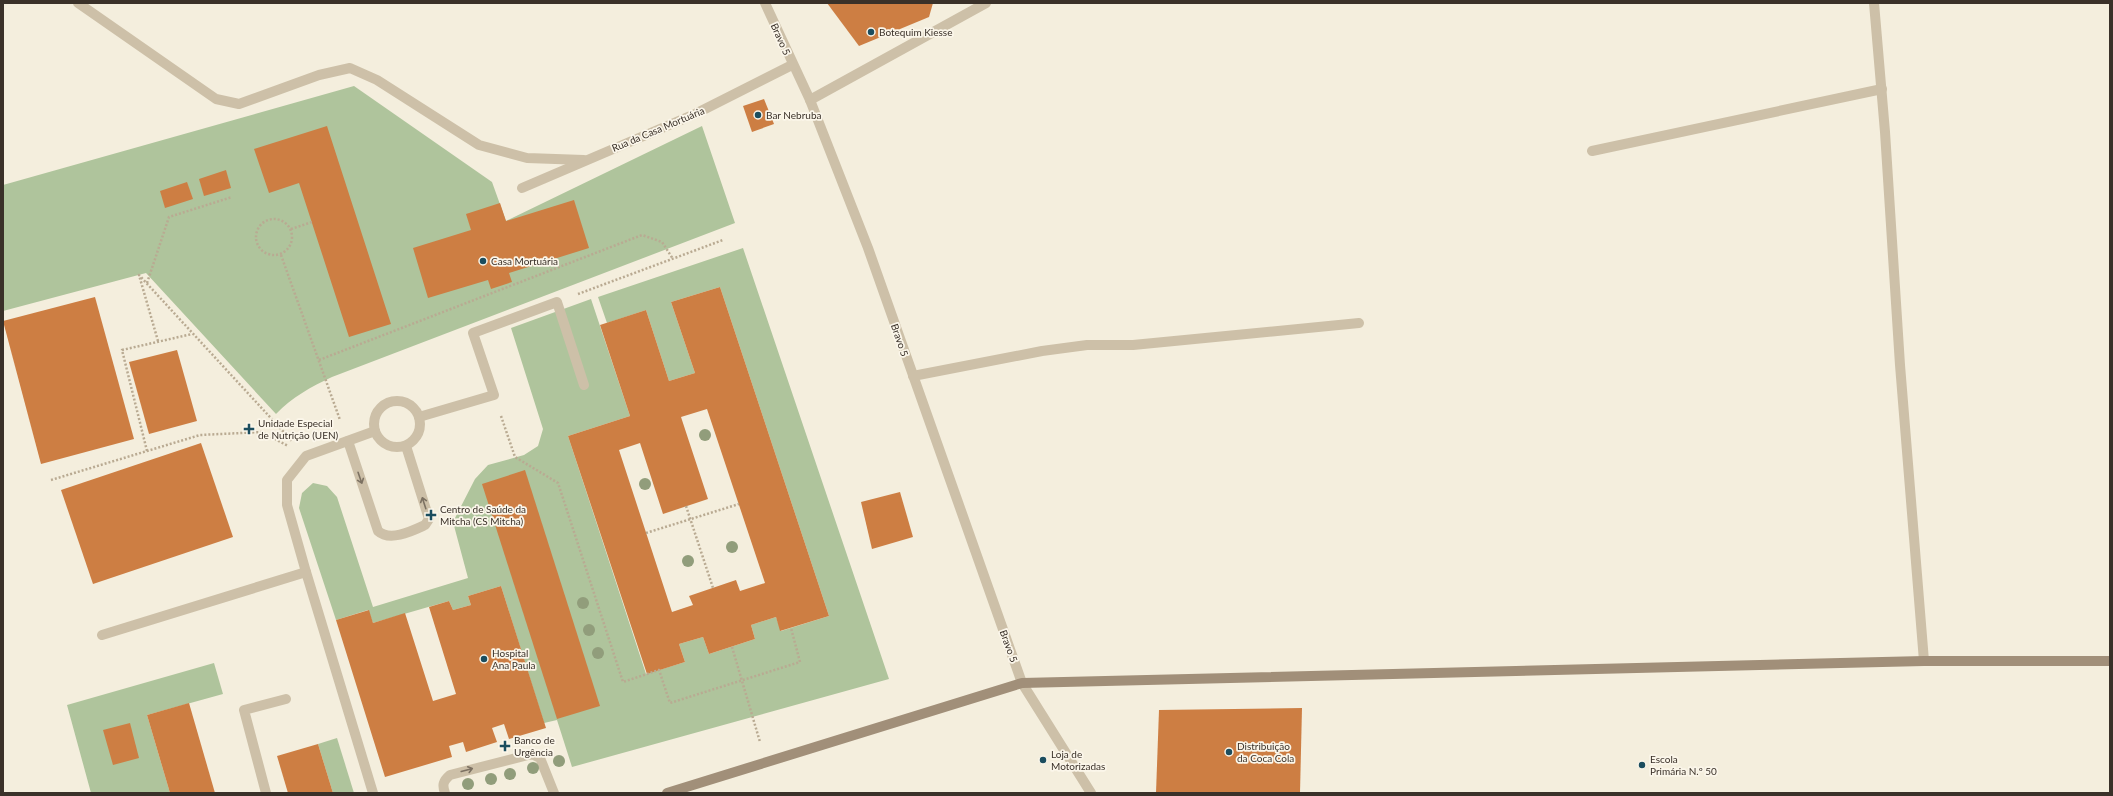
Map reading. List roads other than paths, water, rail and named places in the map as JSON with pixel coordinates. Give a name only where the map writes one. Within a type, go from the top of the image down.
[{"type":"main road","points":[[667,793],[1022,683],[1924,661],[2110,661]]},
{"type":"street","points":[[78,3],[216,99],[239,104],[319,75],[350,68],[377,80],[479,145],[527,158],[584,160]]},
{"type":"street","name":"Bravo 5","points":[[765,3],[792,65],[810,100],[868,248],[1022,683],[1091,793]]},
{"type":"street","points":[[810,100],[986,3]]},
{"type":"street","points":[[1874,3],[1882,89],[1900,365],[1924,661]]},
{"type":"street","name":"Rua da Casa Mortuária","points":[[522,188],[584,160],[695,114],[792,65]]},
{"type":"street","points":[[1592,151],[1882,89]]},
{"type":"street","points":[[419,417],[494,394],[473,333],[557,302],[584,385]]},
{"type":"street","points":[[913,376],[1042,351],[1086,345],[1133,345],[1359,324]]},
{"type":"street","points":[[392,401],[407,403],[414,407],[419,417],[420,428],[417,436],[406,446],[391,446],[378,438],[375,431],[374,416],[378,409],[392,401]]},
{"type":"street","points":[[373,793],[287,505],[287,480],[306,456],[375,431]]},
{"type":"street","points":[[348,441],[378,531],[383,535],[390,536],[425,525],[429,519],[406,446]]},
{"type":"street","points":[[102,635],[306,572]]},
{"type":"street","points":[[266,793],[244,710],[286,699]]},
{"type":"street","points":[[445,793],[443,786],[444,780],[450,775],[532,754],[540,758],[554,793]]},
{"type":"place","name":"Botequim Kiesse","points":[[871,32]]},
{"type":"place","name":"Bar Nebruba","points":[[758,115]]},
{"type":"place","name":"Casa Mortuária","points":[[483,261]]},
{"type":"place","name":"Unidade Especial de Nutrição (UEN)","points":[[249,429]]},
{"type":"place","name":"Centro de Saúde da Mitcha (CS Mitcha)","points":[[431,515]]},
{"type":"place","name":"Hospital Ana Paula","points":[[484,659]]},
{"type":"place","name":"Banco de Urgência","points":[[505,746]]},
{"type":"place","name":"Distribuição da Coca Cola","points":[[1229,752]]},
{"type":"place","name":"Loja de Motorizadas","points":[[1043,760]]},
{"type":"place","name":"Escola Primária N.º 50","points":[[1642,765]]}]
